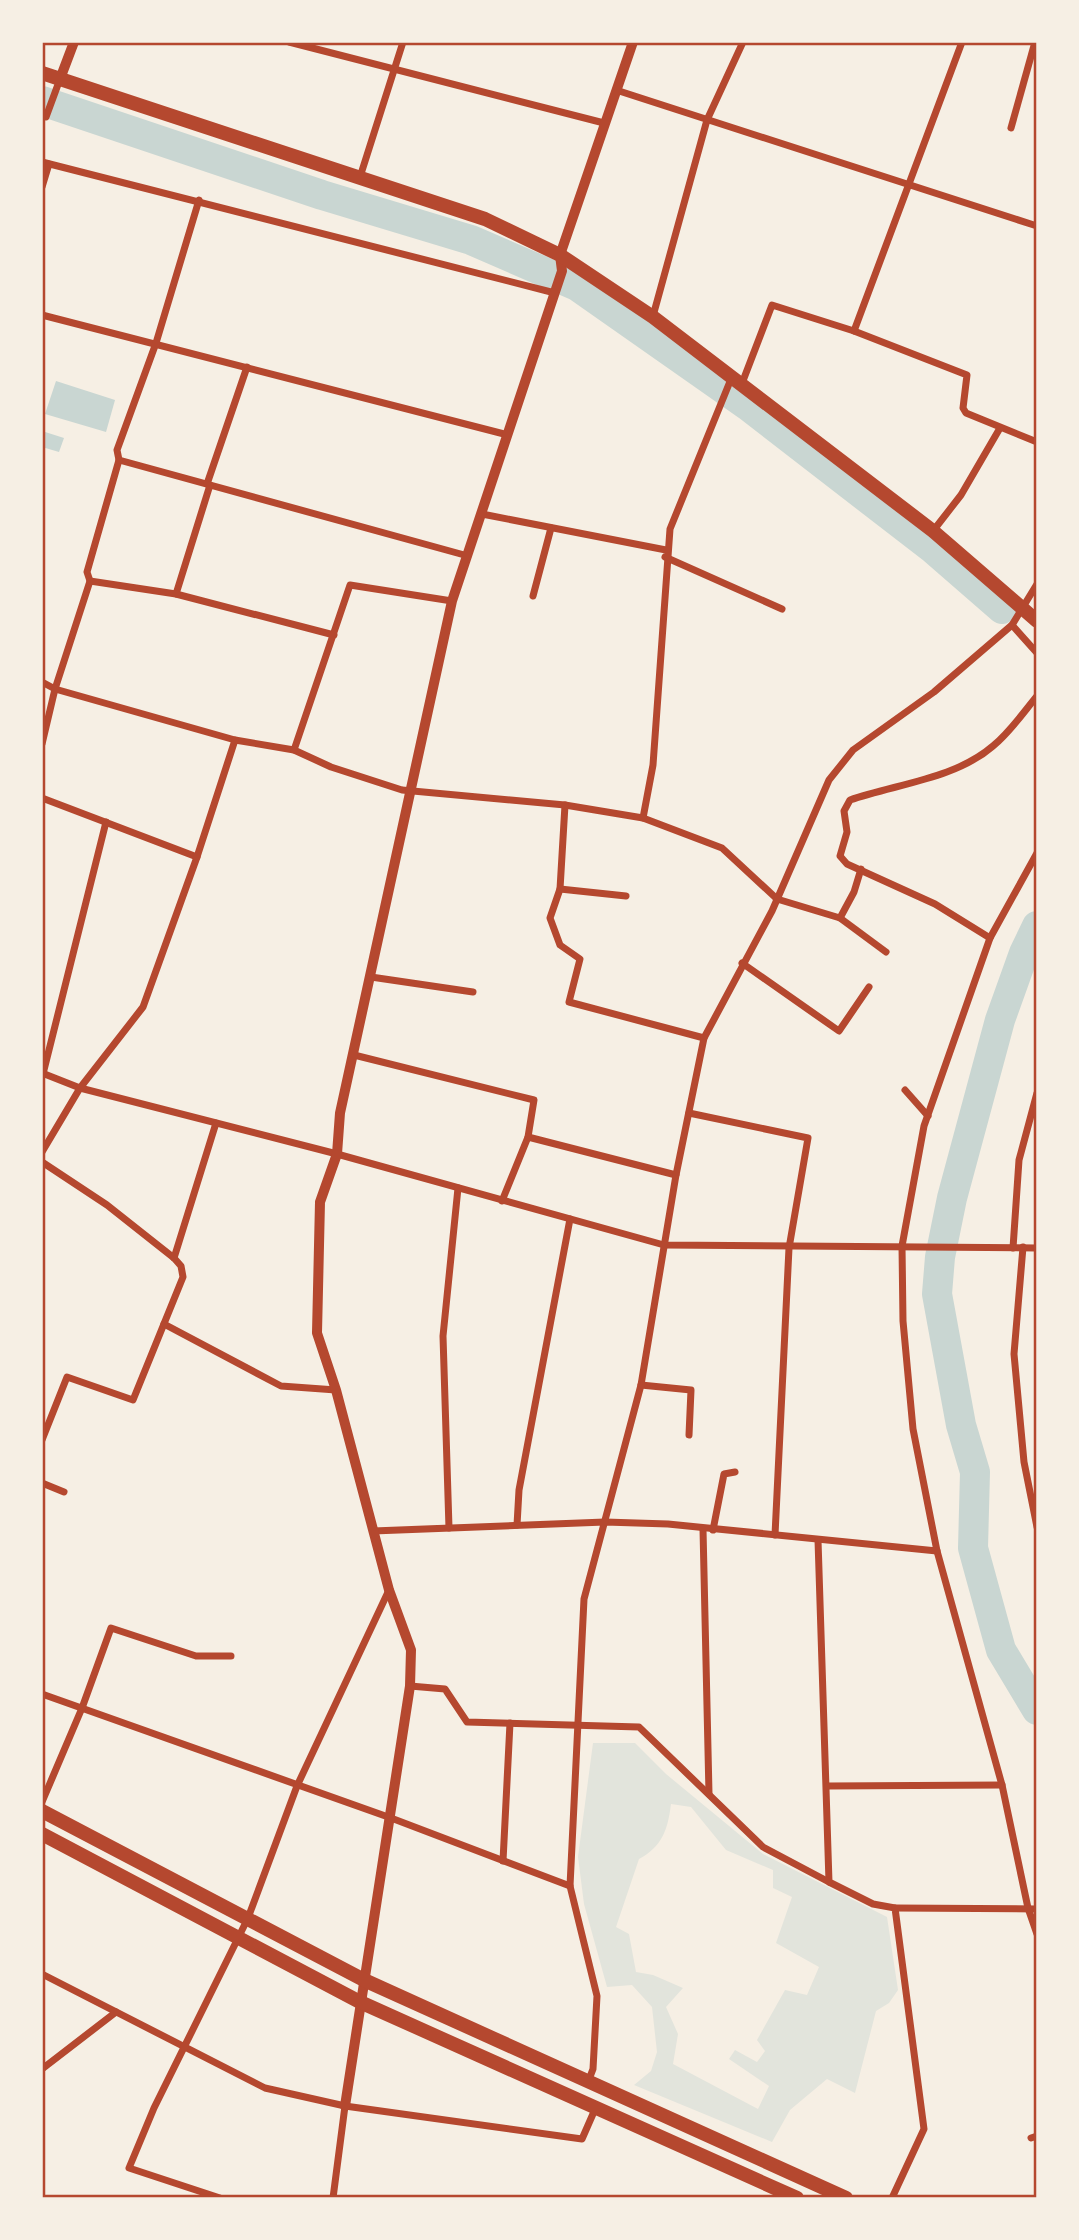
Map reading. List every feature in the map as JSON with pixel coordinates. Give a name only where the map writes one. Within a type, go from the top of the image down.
[{"type":"main road","points":[[42,73],[485,219],[560,256],[653,317],[734,383],[933,531],[1037,621]]},
{"type":"main road","points":[[42,1811],[364,1980],[846,2198]]},
{"type":"main road","points":[[42,1834],[360,2002],[797,2198]]},
{"type":"street","points":[[42,128],[74,42]]},
{"type":"street","points":[[289,42],[604,123]]},
{"type":"street","points":[[360,177],[403,42]]},
{"type":"street","points":[[333,2198],[360,2002],[410,1686],[411,1650],[389,1590],[336,1390],[317,1333],[320,1202],[337,1154],[340,1113],[413,791],[452,601],[559,282],[560,256],[633,42]]},
{"type":"street","points":[[653,317],[707,120],[743,42]]},
{"type":"street","points":[[855,331],[912,184],[943,88],[962,42]]},
{"type":"street","points":[[1011,128],[1035,42]]},
{"type":"street","points":[[616,90],[1037,226]]},
{"type":"street","points":[[42,187],[46,163],[559,282]]},
{"type":"street","points":[[42,744],[55,689],[90,581],[87,572],[119,460],[117,450],[156,343],[199,200]]},
{"type":"street","points":[[643,818],[653,765],[665,554],[670,528],[722,396],[734,383],[772,305],[855,331],[967,375],[963,408],[966,414],[1037,442]]},
{"type":"street","points":[[42,315],[508,435]]},
{"type":"street","points":[[176,594],[247,367]]},
{"type":"street","points":[[933,531],[961,495],[1000,428]]},
{"type":"street","points":[[119,460],[468,556]]},
{"type":"street","points":[[482,514],[665,554],[782,609]]},
{"type":"street","points":[[533,596],[551,528]]},
{"type":"street","points":[[90,581],[176,594],[334,635]]},
{"type":"street","points":[[588,2082],[593,2069],[597,1996],[570,1886],[583,1599],[641,1385],[676,1175],[704,1038],[778,899],[829,780],[838,766],[853,750],[933,692],[1012,625],[1037,584]]},
{"type":"street","points":[[294,750],[350,585],[452,601]]},
{"type":"street","points":[[1012,625],[1037,653]]},
{"type":"street","points":[[42,682],[55,689],[235,740],[294,750],[331,766],[413,791],[565,805],[643,818],[722,848],[778,899],[840,918],[886,952]]},
{"type":"street","points":[[990,938],[936,904],[847,864],[840,856],[847,832],[844,811],[850,800],[905,785],[970,761],[993,747],[1037,696]]},
{"type":"street","points":[[42,1152],[80,1088],[143,1007],[197,857],[235,740]]},
{"type":"street","points":[[42,798],[197,857]]},
{"type":"street","points":[[565,805],[560,889],[550,918],[560,945],[580,959],[569,1002],[704,1038]]},
{"type":"street","points":[[106,822],[43,1073],[80,1088],[337,1154],[664,1245],[1037,1248]]},
{"type":"street","points":[[1037,853],[990,938],[928,1116],[902,1246],[903,1321],[914,1429],[937,1551],[1002,1785],[1028,1908],[1037,1934]]},
{"type":"street","points":[[840,918],[854,892],[860,869]]},
{"type":"street","points":[[560,889],[626,896]]},
{"type":"street","points":[[742,964],[838,1031],[869,988]]},
{"type":"street","points":[[371,977],[473,992]]},
{"type":"street","points":[[354,1055],[534,1100],[528,1137],[502,1201]]},
{"type":"street","points":[[905,1090],[928,1116]]},
{"type":"street","points":[[1013,1248],[1019,1160],[1037,1093]]},
{"type":"street","points":[[689,1113],[808,1138],[789,1248],[775,1535]]},
{"type":"street","points":[[174,1258],[216,1123]]},
{"type":"street","points":[[528,1137],[676,1175]]},
{"type":"street","points":[[42,1162],[107,1205],[174,1258],[181,1266],[183,1277],[133,1400],[67,1377],[42,1440]]},
{"type":"street","points":[[449,1528],[443,1336],[457,1188]]},
{"type":"street","points":[[517,1525],[519,1490],[570,1219]]},
{"type":"street","points":[[1023,1247],[1014,1354],[1024,1462],[1037,1527]]},
{"type":"street","points":[[164,1324],[281,1386],[336,1390]]},
{"type":"street","points":[[641,1385],[691,1390],[689,1435]]},
{"type":"street","points":[[713,1530],[724,1474],[735,1472]]},
{"type":"street","points":[[42,1483],[64,1492]]},
{"type":"street","points":[[373,1531],[605,1522],[668,1524],[937,1551]]},
{"type":"street","points":[[703,1529],[709,1794]]},
{"type":"street","points":[[818,1541],[829,1882]]},
{"type":"street","points":[[220,2198],[129,2168],[184,2047],[248,1918],[297,1786],[389,1590]]},
{"type":"street","points":[[42,1802],[82,1708],[111,1628],[196,1656],[215,1653],[231,1656]]},
{"type":"street","points":[[410,1686],[445,1689],[467,1721],[639,1727],[763,1847],[873,1904],[895,1908],[1037,1909]]},
{"type":"street","points":[[42,1694],[391,1818],[570,1886]]},
{"type":"street","points":[[503,1861],[510,1723]]},
{"type":"street","points":[[828,1786],[1002,1785]]},
{"type":"street","points":[[892,2198],[924,2129],[895,1908]]},
{"type":"street","points":[[42,1974],[265,2088],[345,2106],[582,2139],[596,2107]]},
{"type":"street","points":[[42,2069],[116,2012]]},
{"type":"shaded area","points":[[56,381],[115,400],[106,432],[45,414]]},
{"type":"shaded area","points":[[42,431],[64,438],[59,452],[42,447]]},
{"type":"shaded area","points":[[593,1743],[635,1743],[666,1774],[763,1854],[887,1917],[898,1990],[889,2003],[876,2011],[855,2093],[827,2079],[790,2110],[772,2142],[634,2085],[651,2071],[657,2052],[652,2007],[632,1985],[607,1987],[584,1904],[578,1857]],"holes":[[[671,1804],[691,1807],[726,1850],[773,1870],[773,1888],[792,1897],[776,1943],[819,1967],[807,1995],[785,1990],[757,2040],[765,2051],[757,2062],[735,2050],[729,2059],[769,2086],[758,2109],[673,2064],[678,2034],[666,2007],[683,1988],[653,1975],[636,1972],[629,1934],[616,1927],[639,1859],[658,1843],[668,1821]]]},
{"type":"waterway","points":[[42,101],[322,195],[471,240],[577,286],[748,406],[933,549],[1002,609]]},
{"type":"waterway","points":[[1037,926],[1024,953],[1000,1020],[952,1198],[940,1257],[937,1294],[961,1425],[975,1472],[973,1548],[1001,1650],[1037,1710]]}]
